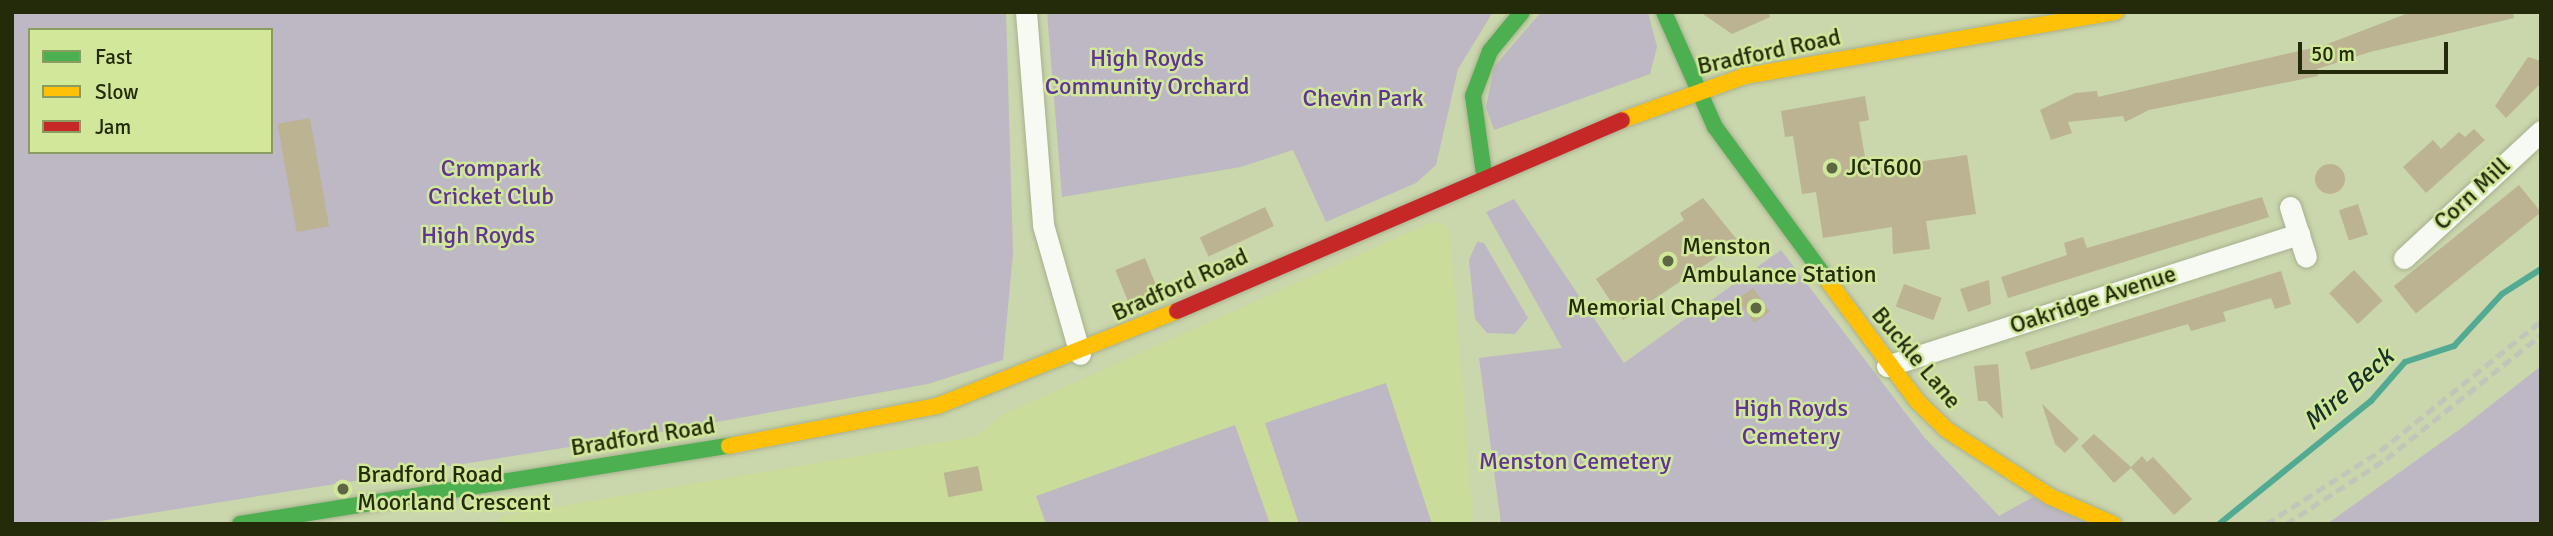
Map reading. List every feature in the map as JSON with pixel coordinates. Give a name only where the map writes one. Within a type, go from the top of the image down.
[{"type":"main road","points":[[1484,174],[1473,96],[1490,51],[1522,12]]},
{"type":"main road","name":"Buckle Lane","points":[[1664,12],[1694,91],[1887,366],[1947,430],[2051,497],[2113,524]]},
{"type":"main road","name":"Bradford Road","points":[[240,524],[363,514],[937,406],[1080,354],[1484,174],[1694,91],[1745,76],[2116,12]]},
{"type":"street","points":[[1026,12],[1043,225],[1080,354]]},
{"type":"street","name":"Corn Mill","points":[[2404,258],[2541,131]]},
{"type":"street","points":[[2290,207],[2306,257]]},
{"type":"street","name":"Oakridge Avenue","points":[[1887,366],[2299,234]]},
{"type":"shaded area","points":[[1430,223],[1444,223],[1450,234],[1473,524],[497,524],[502,516],[977,436],[1002,415]]},
{"type":"green space","name":"High Royds","points":[[12,12],[1006,12],[1013,253],[1003,360],[928,384],[639,436],[82,524],[12,524]]},
{"type":"green space","name":"Chevin Park","points":[[1047,12],[1493,12],[1458,69],[1436,165],[1416,183],[1326,222],[1293,150],[1241,167],[1062,197]]},
{"type":"green space","points":[[1541,12],[1648,12],[1657,47],[1650,74],[1494,130],[1486,107],[1494,67]]},
{"type":"green space","points":[[1514,199],[1624,363],[1781,250],[1924,437],[1999,516],[2033,497],[2090,524],[1501,524],[1479,358],[1562,348],[1486,212]]},
{"type":"green space","points":[[1477,242],[1484,243],[1528,318],[1515,334],[1487,333],[1475,319],[1469,260]]},
{"type":"green space","points":[[2541,366],[2541,524],[2327,524],[2463,427]]},
{"type":"green space","points":[[1386,383],[1432,524],[1299,524],[1265,423]]},
{"type":"green space","points":[[1235,425],[1270,524],[1046,524],[1036,496]]},
{"type":"building","points":[[1700,12],[1769,12],[1770,17],[1732,34]]},
{"type":"building","points":[[2411,12],[2513,12],[2514,18],[2370,52],[2317,69],[2318,76],[2149,110],[2125,122],[2123,116],[2068,122],[2072,133],[2051,140],[2040,110],[2075,93],[2097,91],[2098,97],[2325,45]]},
{"type":"building","points":[[2528,57],[2541,61],[2541,83],[2506,118],[2495,106]]},
{"type":"building","points":[[1865,96],[1869,120],[1859,122],[1867,169],[1967,155],[1976,214],[1926,221],[1930,249],[1893,254],[1892,227],[1823,238],[1816,192],[1802,194],[1793,136],[1785,137],[1781,111]]},
{"type":"building","points":[[310,118],[329,226],[297,232],[278,124]]},
{"type":"building","points":[[2474,129],[2485,140],[2426,193],[2403,167],[2433,140],[2441,149],[2459,132],[2465,137]]},
{"type":"building","points":[[2330,164],[2341,168],[2345,179],[2341,190],[2330,194],[2319,190],[2315,179],[2319,168]]},
{"type":"building","points":[[2519,185],[2541,212],[2416,314],[2394,286]]},
{"type":"building","points":[[2262,197],[2269,217],[2008,298],[2001,277],[2067,255],[2064,243],[2083,237],[2087,248]]},
{"type":"building","name":"Menston Ambulance Station","points":[[1703,198],[1739,242],[1623,320],[1596,279],[1684,220],[1680,213]]},
{"type":"building","points":[[2358,204],[2368,234],[2349,241],[2339,210]]},
{"type":"building","points":[[1265,207],[1274,226],[1209,256],[1200,237]]},
{"type":"building","points":[[1145,258],[1159,293],[1130,305],[1115,270]]},
{"type":"building","points":[[2354,270],[2383,301],[2358,324],[2329,293]]},
{"type":"building","points":[[2281,271],[2291,304],[2275,309],[2271,298],[2223,312],[2226,321],[2191,331],[2188,324],[2031,370],[2025,352]]},
{"type":"building","points":[[1989,280],[1991,304],[1968,312],[1960,289]]},
{"type":"building","points":[[1904,284],[1942,298],[1933,320],[1896,307]]},
{"type":"building","name":"Memorial Chapel","points":[[1753,288],[1770,312],[1754,323],[1737,299]]},
{"type":"building","points":[[1998,364],[2003,419],[1986,401],[1978,401],[1974,366]]},
{"type":"building","points":[[2042,404],[2079,439],[2065,453],[2055,444]]},
{"type":"building","points":[[2094,434],[2131,467],[2142,456],[2147,462],[2153,457],[2192,499],[2174,515],[2131,468],[2114,483],[2081,446]]},
{"type":"building","points":[[978,466],[983,491],[948,497],[944,473]]},
{"type":"waterway","name":"Mire Beck","points":[[2219,524],[2371,401],[2405,362],[2454,346],[2502,294],[2541,269]]},
{"type":"railway","points":[[2266,524],[2380,451],[2541,321]]},
{"type":"railway","points":[[2286,524],[2386,459],[2541,335]]},
{"type":"traffic: fast","points":[[1484,174],[1473,96],[1490,51],[1522,12]]},
{"type":"traffic: fast","points":[[1664,12],[1715,127],[1828,281]]},
{"type":"traffic: fast","points":[[240,524],[729,446]]},
{"type":"traffic: slow","points":[[1622,120],[1745,76],[2116,12]]},
{"type":"traffic: slow","points":[[1828,281],[1917,401],[1947,430],[2051,497],[2113,524]]},
{"type":"traffic: slow","points":[[729,446],[937,406],[1177,311]]},
{"type":"traffic: jam","points":[[1177,311],[1622,120]]},
{"type":"place","name":"JCT600","points":[[1832,168]]},
{"type":"place","name":"Menston Ambulance Station","points":[[1668,261]]},
{"type":"place","name":"Memorial Chapel","points":[[1756,308]]},
{"type":"place","name":"Bradford Road Moorland Crescent","points":[[343,489]]},
{"type":"park label","name":"High Royds Community Orchard","points":[[1147,73]]},
{"type":"park label","name":"Crompark Cricket Club","points":[[491,183]]},
{"type":"park label","name":"High Royds Cemetery","points":[[1791,423]]},
{"type":"park label","name":"Menston Cemetery","points":[[1575,462]]}]
